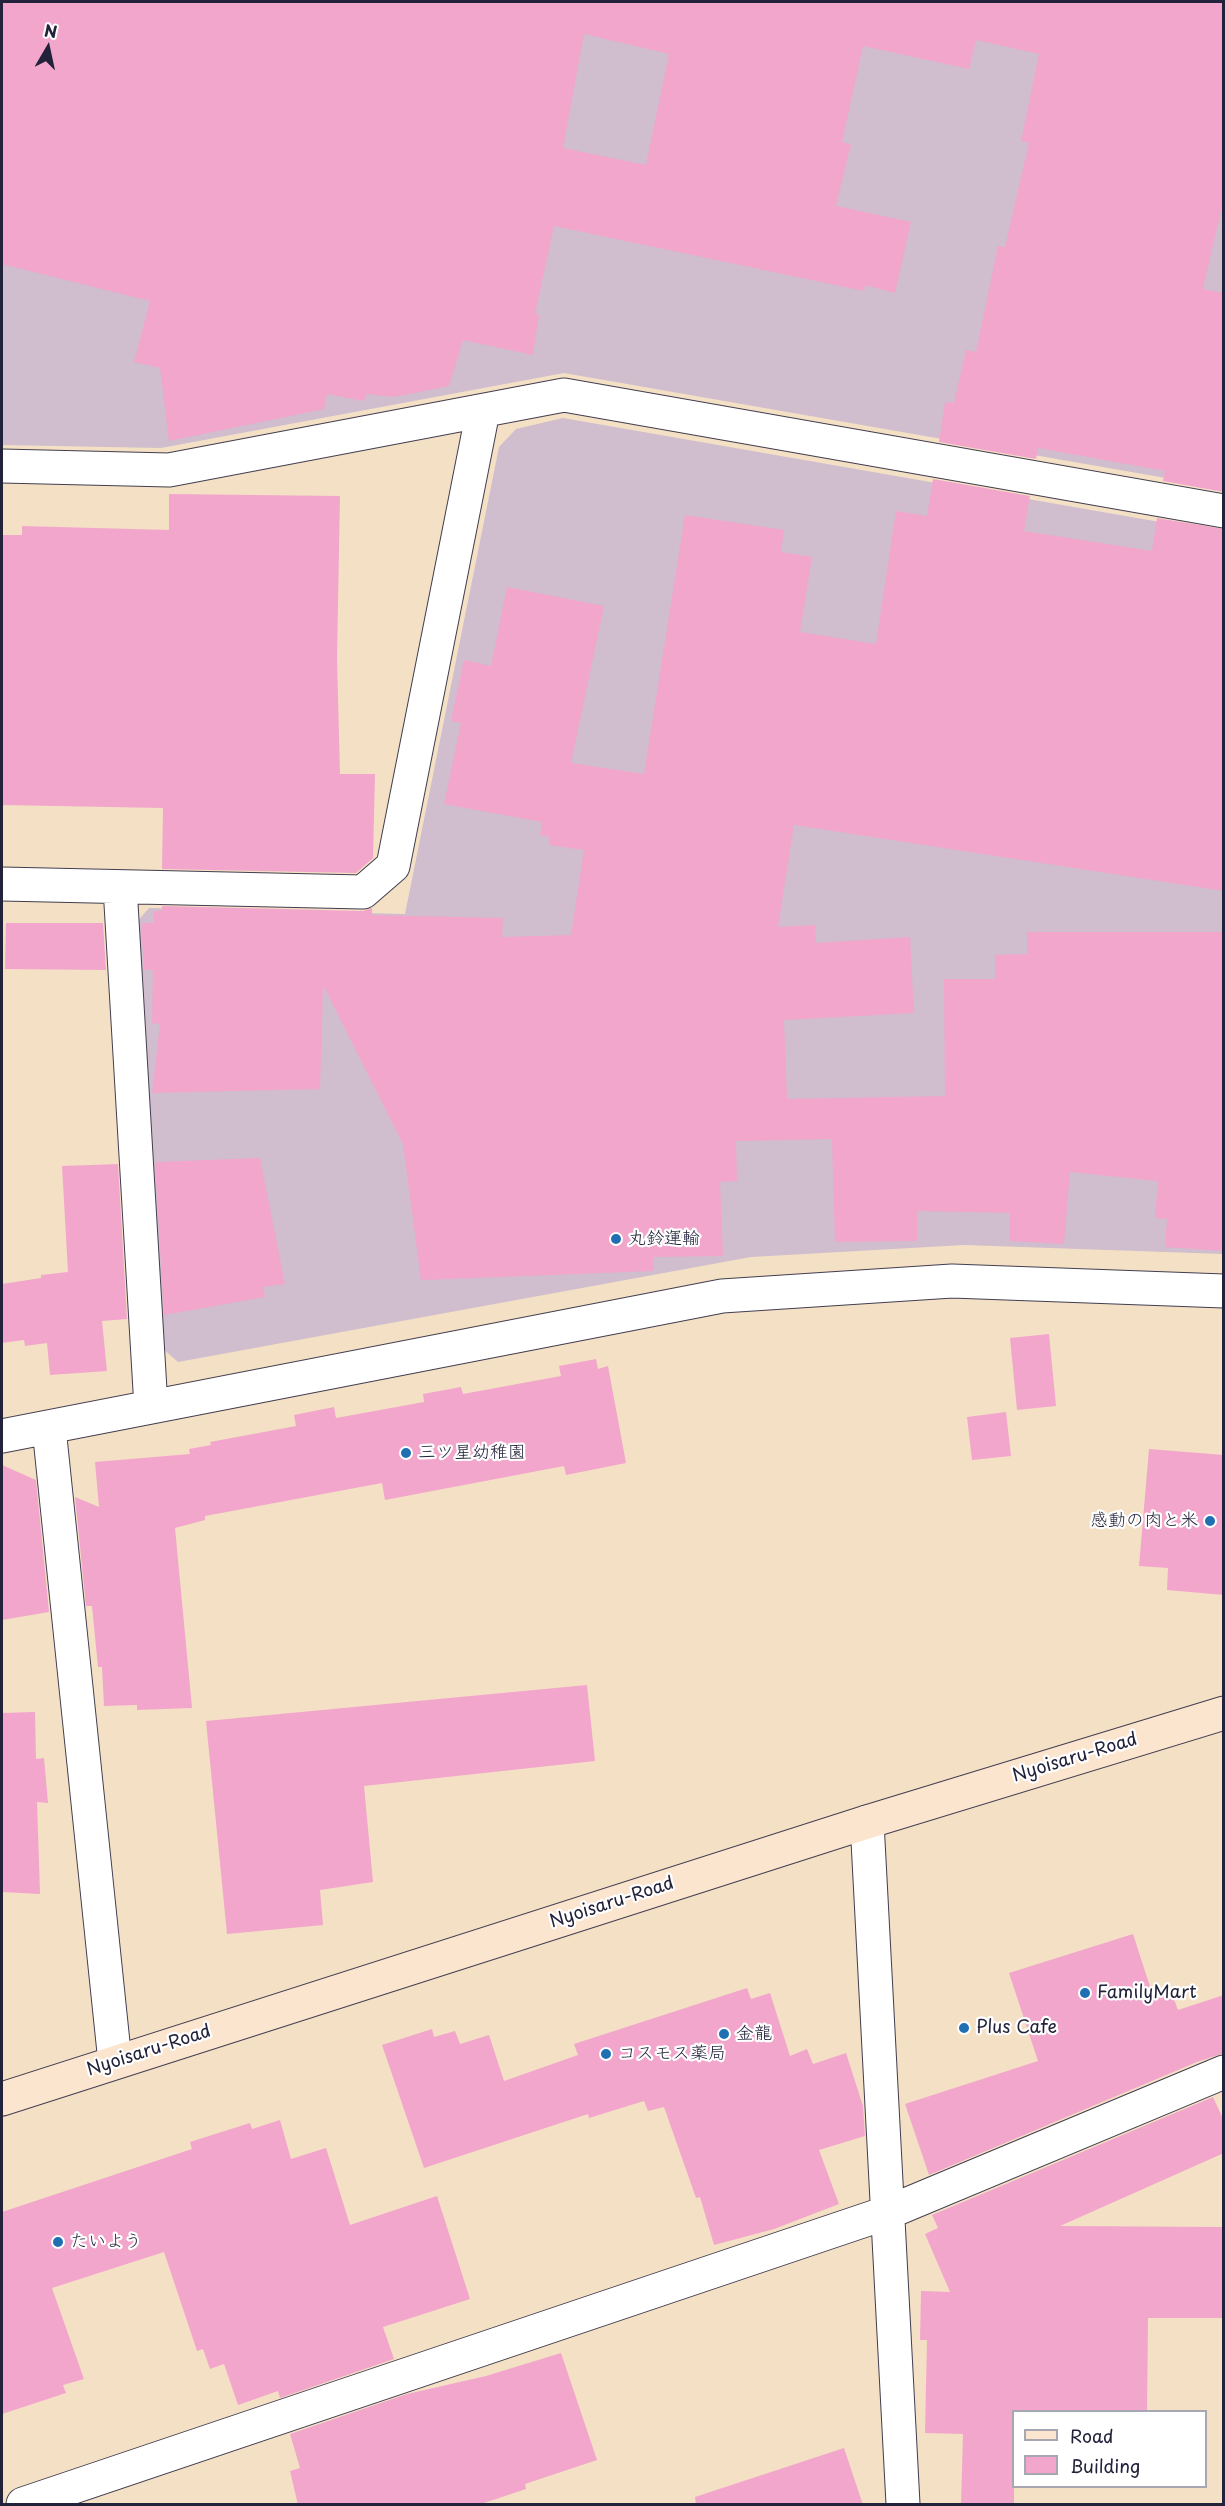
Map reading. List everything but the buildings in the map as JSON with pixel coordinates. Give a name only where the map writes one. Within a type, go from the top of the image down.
[{"type":"street","points":[[2,466],[169,470],[564,395],[1224,511]]},
{"type":"street","points":[[2,884],[363,892],[393,866],[483,411]]},
{"type":"street","points":[[120,887],[151,1407]]},
{"type":"street","points":[[2,1436],[722,1296],[952,1281],[1224,1292]]},
{"type":"street","points":[[49,1428],[115,2062]]},
{"type":"street","name":"Nyoisaru-Road","points":[[2,2099],[867,1822],[1224,1713]]},
{"type":"street","points":[[867,1822],[903,2505]]},
{"type":"street","points":[[23,2505],[889,2212],[1224,2072]]},
{"type":"shaded area","points":[[2,2],[1223,2],[1223,488],[564,373],[161,448],[2,445]]},
{"type":"shaded area","points":[[563,418],[1223,533],[1223,1254],[964,1245],[751,1257],[178,1362],[162,1348],[135,924],[149,908],[405,914],[499,447],[516,429]]},
{"type":"place","name":"丸鈴運輸","points":[[616,1239]]},
{"type":"place","name":"三ツ星幼稚園","points":[[406,1453]]},
{"type":"place","name":"感動の肉と米","points":[[1210,1521]]},
{"type":"place","name":"FamilyMart","points":[[1085,1993]]},
{"type":"place","name":"Plus Cafe","points":[[964,2028]]},
{"type":"place","name":"金龍","points":[[724,2034]]},
{"type":"place","name":"コスモス薬局","points":[[606,2054]]},
{"type":"place","name":"たいよう","points":[[58,2242]]}]
